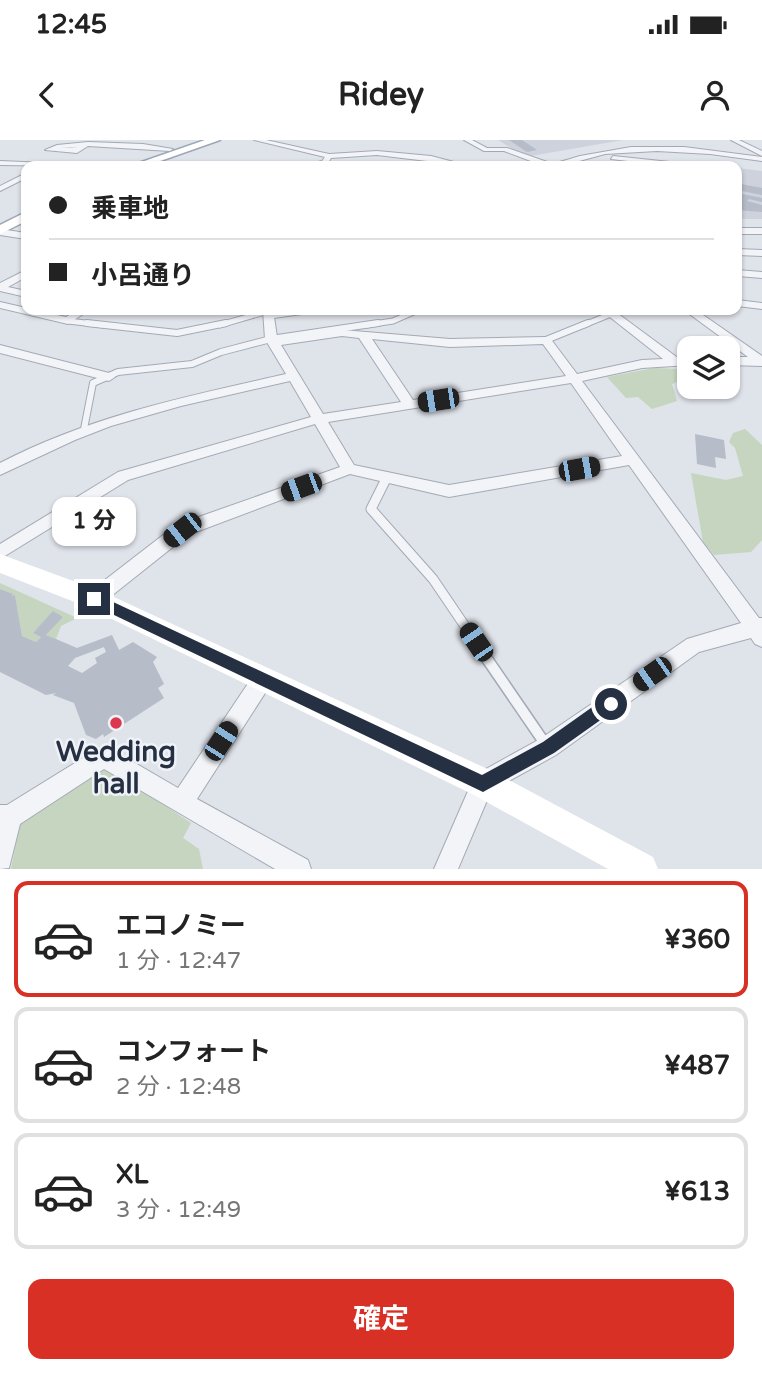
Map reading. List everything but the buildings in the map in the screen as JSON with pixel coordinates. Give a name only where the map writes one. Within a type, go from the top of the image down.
[{"type":"main road","points":[[135,161],[199,140]]},
{"type":"main road","points":[[151,161],[215,140]]},
{"type":"main road","points":[[0,220],[21,210]]},
{"type":"main road","points":[[0,231],[21,219]]},
{"type":"street","points":[[257,140],[329,156],[377,153],[438,161]]},
{"type":"street","points":[[467,140],[486,150],[505,149],[539,161]]},
{"type":"street","points":[[734,140],[762,157]]},
{"type":"street","points":[[85,145],[123,142],[170,149]]},
{"type":"street","points":[[611,158],[674,143],[762,157]]},
{"type":"street","points":[[670,161],[674,143]]},
{"type":"street","points":[[567,161],[589,153],[636,161]]},
{"type":"street","points":[[325,161],[329,156]]},
{"type":"street","points":[[411,156],[412,161]]},
{"type":"street","points":[[0,163],[21,164]]},
{"type":"street","points":[[0,189],[21,178]]},
{"type":"street","points":[[0,231],[21,235]]},
{"type":"street","points":[[742,231],[762,231]]},
{"type":"street","points":[[742,253],[762,253]]},
{"type":"street","points":[[742,268],[759,275]]},
{"type":"street","points":[[0,288],[21,275]]},
{"type":"street","points":[[0,288],[21,292]]},
{"type":"street","points":[[742,304],[762,306]]},
{"type":"street","points":[[0,305],[21,310]]},
{"type":"street","points":[[42,315],[68,321],[77,315]]},
{"type":"street","points":[[269,315],[271,340],[349,469]]},
{"type":"street","points":[[613,315],[675,362]]},
{"type":"street","points":[[696,315],[761,361]]},
{"type":"street","points":[[271,340],[279,342],[342,333],[450,342],[546,340],[630,460],[759,631],[694,645],[548,747],[483,783],[446,869]]},
{"type":"street","points":[[363,335],[410,405]]},
{"type":"street","points":[[0,349],[109,377]]},
{"type":"street","points":[[740,361],[761,361]]},
{"type":"street","points":[[0,552],[123,476],[318,419],[573,379],[642,364],[675,362]]},
{"type":"street","points":[[0,470],[34,450],[84,429],[132,414],[293,376]]},
{"type":"street","points":[[94,599],[182,530],[349,469],[449,491],[630,460]]},
{"type":"street","points":[[0,563],[94,599],[483,783],[641,869]]},
{"type":"street","points":[[181,803],[262,680]]},
{"type":"street","points":[[0,859],[5,817],[104,756],[299,869]]},
{"type":"lane","points":[[68,321],[177,333],[206,329],[258,315]]},
{"type":"lane","points":[[84,429],[93,383],[118,372],[192,363],[221,352],[271,340],[393,321],[407,315]]},
{"type":"lane","points":[[546,340],[602,315]]},
{"type":"lane","points":[[387,477],[370,509],[433,579],[548,747]]},
{"type":"shaded area","points":[[498,140],[623,140],[525,157]]},
{"type":"shaded area","points":[[742,169],[762,171],[762,219],[742,219]]},
{"type":"green space","points":[[654,368],[677,369],[677,382],[672,384],[677,401],[652,409],[638,397],[626,398],[607,377]]},
{"type":"green space","points":[[745,429],[762,445],[762,540],[751,552],[714,555],[703,542],[691,473],[726,480],[743,476],[735,448],[729,442],[733,433]]},
{"type":"green space","points":[[0,583],[77,618],[61,626],[56,639],[46,635],[63,617],[53,612],[33,633],[41,637],[36,642],[22,636],[15,595],[11,596],[12,594],[0,589]]},
{"type":"green space","points":[[106,766],[191,823],[183,838],[199,849],[203,869],[11,869],[20,823]]},
{"type":"place","name":"Wedding hall","points":[[116,723]]},
{"type":"route","points":[[94,599],[483,783],[548,747],[611,704]]}]
